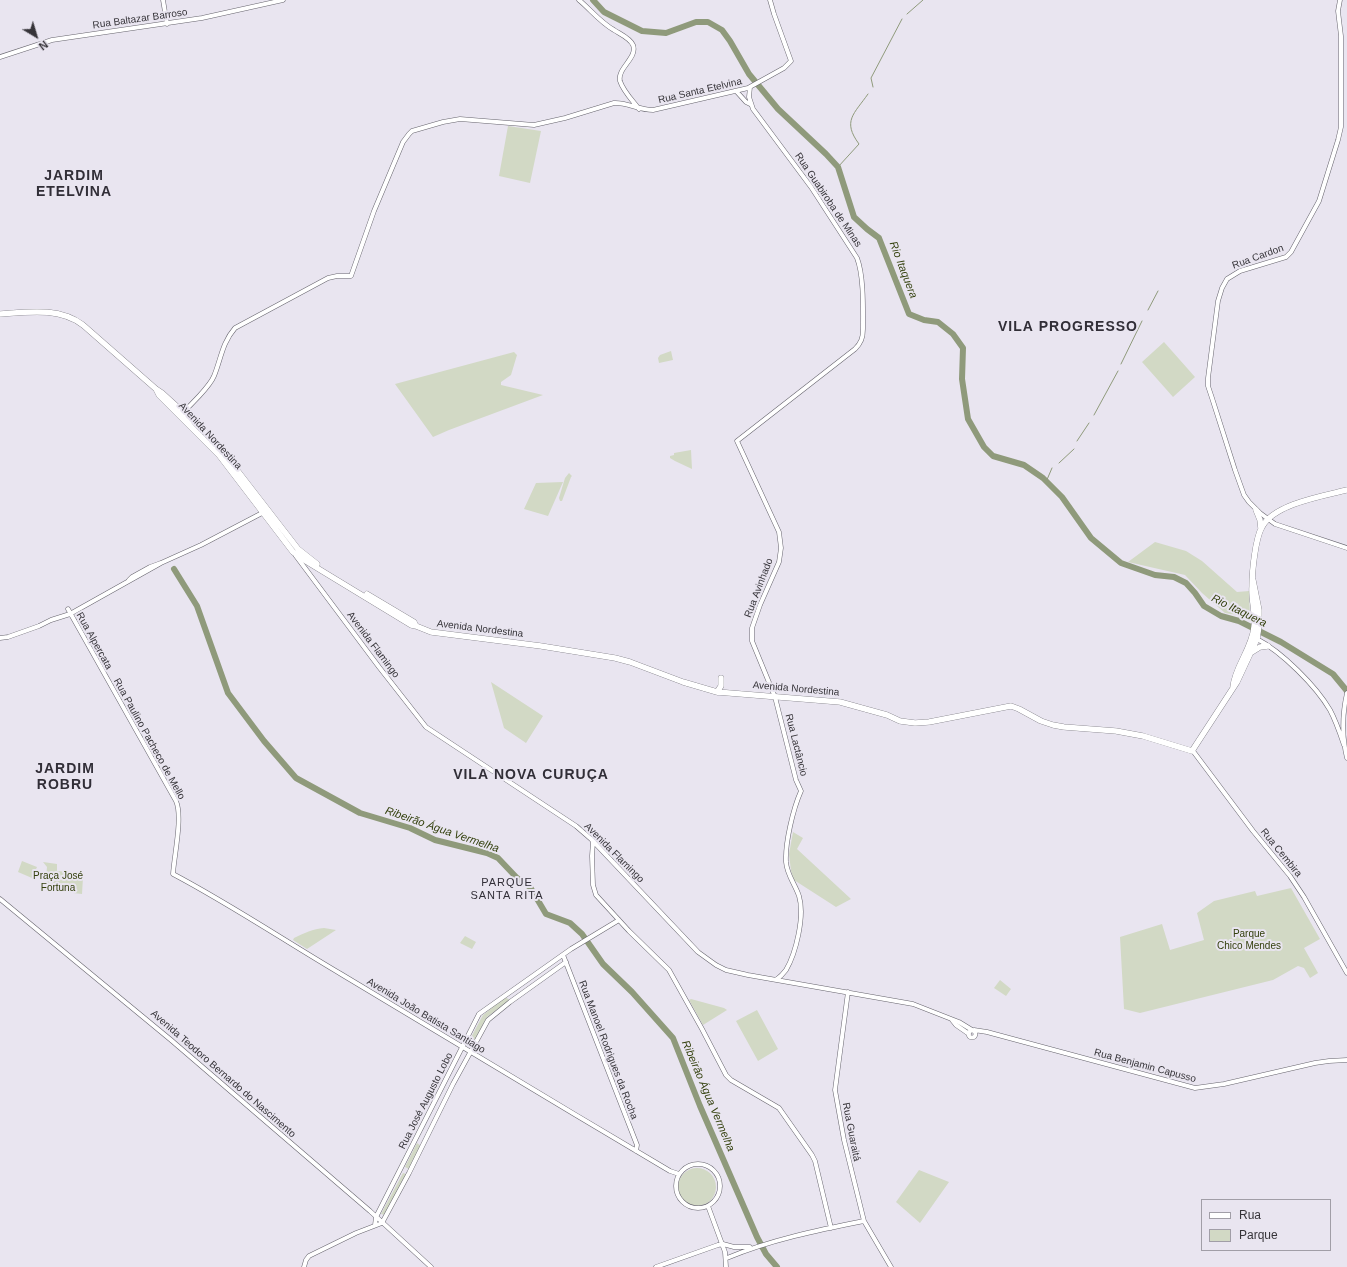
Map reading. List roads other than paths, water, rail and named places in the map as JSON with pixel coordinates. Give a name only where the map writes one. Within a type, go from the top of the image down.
[{"type":"main road","name":"Avenida Nordestina","points":[[0,314],[40,312],[56,314],[77,321],[100,339],[156,390],[159,395],[182,413],[300,552],[313,564]]},
{"type":"main road","points":[[1261,529],[1268,519],[1294,504],[1347,490]]},
{"type":"main road","points":[[1193,750],[1237,682],[1251,652],[1257,621],[1258,599],[1253,580],[1255,558],[1261,529],[1260,520],[1256,510]]},
{"type":"main road","name":"Avenida Nordestina","points":[[265,511],[293,552],[405,622],[431,632],[541,646],[615,658],[630,662],[682,682],[717,692],[840,702],[887,715],[900,721],[919,724],[1011,706],[1041,721],[1053,725],[1116,731],[1142,736],[1190,751],[1193,750]]},
{"type":"main road","points":[[1233,688],[1234,681],[1255,636]]},
{"type":"main road","points":[[1251,652],[1260,647],[1268,646]]},
{"type":"main road","points":[[717,692],[720,686],[721,678]]},
{"type":"street","points":[[163,0],[167,24]]},
{"type":"street","name":"Rua Baltazar Barroso","points":[[0,57],[52,40],[202,18],[283,0]]},
{"type":"street","points":[[579,0],[605,25],[628,39],[633,46],[633,54],[621,74],[620,79],[624,88],[639,109]]},
{"type":"street","name":"Rua Santa Etelvina","points":[[182,413],[212,380],[221,351],[235,328],[312,286],[332,277],[351,276],[374,211],[403,142],[409,134],[417,129],[460,119],[525,125],[539,124],[559,120],[593,110],[607,104],[619,102],[639,109],[652,110],[737,92],[751,87],[784,68],[791,61],[770,0]]},
{"type":"street","name":"Rua Cardon","points":[[1340,0],[1338,11],[1341,36],[1341,127],[1337,145],[1319,201],[1298,242],[1288,256],[1232,274],[1223,284],[1218,301],[1208,386],[1244,495],[1249,502],[1256,510],[1275,524],[1347,548]]},
{"type":"street","points":[[750,104],[749,95],[751,87]]},
{"type":"street","name":"Rua Guabiroba de Minas","points":[[737,92],[746,102],[750,104],[811,187],[857,258],[861,279],[863,329],[863,337],[856,349],[737,441]]},
{"type":"street","name":"Rua Avinhado","points":[[737,441],[777,528],[780,540],[781,554],[779,562],[760,605],[752,628],[751,636],[755,651],[775,697]]},
{"type":"street","points":[[0,638],[8,637],[39,626],[69,612],[126,583],[132,577],[150,567],[201,545],[265,511]]},
{"type":"street","name":"Avenida Flamingo","points":[[293,552],[426,728],[576,826],[698,952],[726,970],[913,1004],[959,1022],[974,1031]]},
{"type":"street","points":[[310,574],[310,569],[313,564]]},
{"type":"street","name":"Rua Alpercata","points":[[69,612],[106,679]]},
{"type":"street","points":[[1255,636],[1296,670],[1319,695],[1334,720],[1344,745],[1347,758]]},
{"type":"street","name":"Rua Paulino Pacheco de Mello","points":[[106,679],[174,796],[178,807],[178,822],[172,874]]},
{"type":"street","points":[[1344,745],[1344,714],[1347,693]]},
{"type":"street","name":"Rua Lactâncio","points":[[775,697],[796,780],[801,790],[796,801],[792,817],[786,861],[789,876],[800,903],[799,932],[790,961],[785,971],[777,979]]},
{"type":"street","name":"Rua Cembira","points":[[1193,750],[1252,831],[1304,896],[1347,972]]},
{"type":"street","points":[[593,842],[592,856],[595,891],[602,902],[669,970],[726,1075],[731,1080],[779,1108],[812,1155],[831,1228]]},
{"type":"street","name":"Avenida João Batista Santiago","points":[[172,874],[203,890],[636,1151],[670,1171],[679,1174]]},
{"type":"street","name":"Avenida Teodoro Bernardo do Nascimento","points":[[0,899],[150,1022],[376,1217],[431,1267]]},
{"type":"street","name":"Rua José Augusto Lobo","points":[[375,1225],[376,1217],[479,1014],[589,937],[619,920]]},
{"type":"street","name":"Rua Manoel Rodrigues da Rocha","points":[[563,955],[637,1145],[636,1151]]},
{"type":"street","name":"Rua José Augusto Lobo","points":[[382,1223],[410,1173],[453,1084],[488,1020],[510,1002],[566,962]]},
{"type":"street","name":"Rua Guaraitá","points":[[848,992],[835,1090],[844,1140],[864,1221],[891,1267]]},
{"type":"street","name":"Avenida Flamingo","points":[[952,1020],[968,1034]]},
{"type":"street","name":"Rua Benjamin Capusso","points":[[968,1034],[972,1037],[974,1036],[974,1031],[987,1032],[1195,1088],[1224,1084],[1329,1060],[1347,1060]]},
{"type":"street","points":[[696,1164],[713,1170],[719,1180],[720,1187],[716,1198],[708,1206],[697,1209],[683,1204],[676,1192],[676,1181],[679,1174],[685,1168],[696,1164]]},
{"type":"street","name":"Avenida João Batista Santiago","points":[[670,1171],[676,1181]]},
{"type":"street","points":[[708,1206],[726,1252],[726,1267]]},
{"type":"street","points":[[727,1258],[769,1242],[864,1221]]},
{"type":"street","points":[[304,1267],[309,1256],[382,1223]]},
{"type":"street","points":[[656,1267],[718,1245],[723,1244],[731,1247],[753,1247]]},
{"type":"street","points":[[726,1252],[746,1247]]},
{"type":"waterway","name":"Rio Itaquera","points":[[593,0],[604,12],[642,31],[666,33],[696,22],[708,22],[722,30],[749,74],[778,109],[838,167],[854,217],[879,238],[909,314],[924,320],[938,322],[953,334],[963,348],[962,379],[968,419],[984,447],[993,456],[1024,465],[1043,478],[1062,497],[1091,538],[1121,563],[1155,575],[1174,577],[1186,583],[1204,606],[1221,616],[1239,621],[1281,642],[1333,674],[1347,691]]},
{"type":"waterway","points":[[907,14],[923,0]]},
{"type":"waterway","points":[[873,87],[871,78],[902,19]]},
{"type":"waterway","points":[[838,167],[859,144],[851,129],[851,123],[852,118],[868,94]]},
{"type":"waterway","points":[[1148,310],[1158,291]]},
{"type":"waterway","points":[[1121,364],[1142,321]]},
{"type":"waterway","points":[[1094,415],[1118,371]]},
{"type":"waterway","points":[[1077,441],[1089,423]]},
{"type":"waterway","points":[[1059,463],[1074,449]]},
{"type":"waterway","points":[[1046,482],[1052,468]]},
{"type":"waterway","name":"Ribeirão Água Vermelha","points":[[174,569],[197,606],[228,693],[264,741],[296,778],[360,813],[410,828],[435,840],[487,853],[498,858],[517,878],[530,887],[546,914],[570,923],[582,934],[603,964],[632,992],[673,1038],[700,1106],[757,1237],[766,1254],[777,1267]]},
{"type":"district","name":"JARDIM ETELVINA","points":[[74,184]]},
{"type":"district","name":"VILA PROGRESSO","points":[[1068,327]]},
{"type":"district","name":"VILA NOVA CURUÇA","points":[[531,775]]},
{"type":"district","name":"JARDIM ROBRU","points":[[65,778]]},
{"type":"district","name":"PARQUE SANTA RITA","points":[[507,889]]},
{"type":"park label","name":"Praça José Fortuna","points":[[58,882]]},
{"type":"park label","name":"Parque Chico Mendes","points":[[1249,940]]}]
